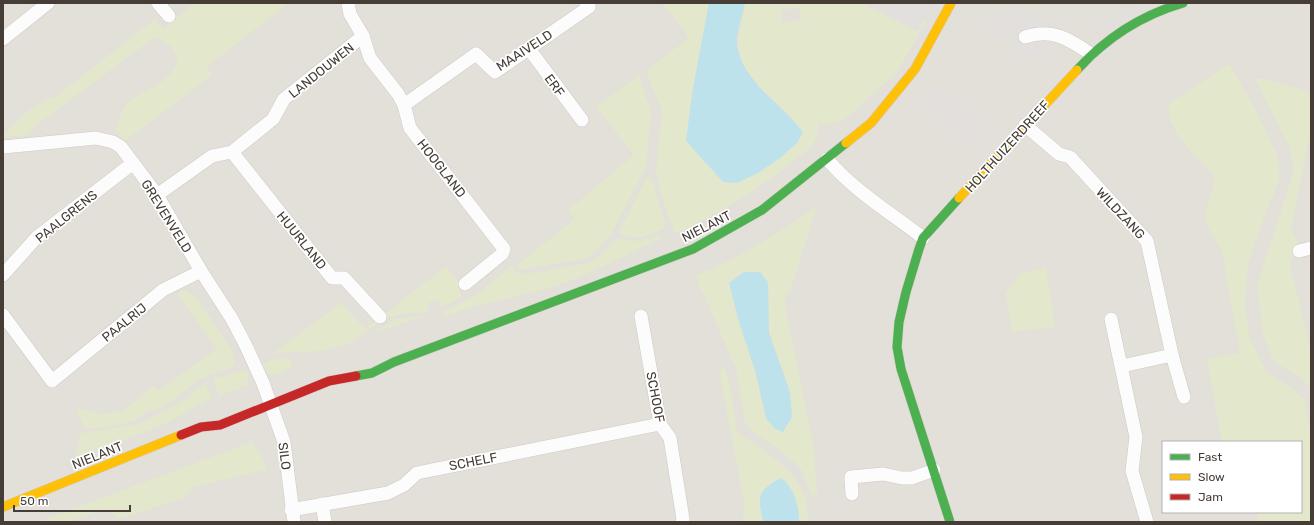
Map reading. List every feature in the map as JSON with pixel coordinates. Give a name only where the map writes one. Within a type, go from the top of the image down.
[{"type":"street","points":[[3,39],[48,3]]},
{"type":"street","points":[[158,3],[169,16]]},
{"type":"street","name":"LANDOUWEN","points":[[157,196],[212,156],[232,152],[273,119],[284,99],[362,36],[350,14],[348,3]]},
{"type":"street","name":"NIELANT","points":[[3,507],[201,427],[220,425],[268,395],[372,373],[394,362],[704,244],[762,210],[871,123],[915,69],[951,3]]},
{"type":"street","name":"HOLTHUIZERDREEF","points":[[950,522],[903,377],[897,346],[900,318],[915,259],[923,238],[1091,54],[1111,38],[1139,20],[1165,8],[1183,3]]},
{"type":"street","name":"MAAIVELD","points":[[404,106],[476,54],[495,72],[529,49],[587,5]]},
{"type":"street","points":[[1025,37],[1039,32],[1069,38],[1091,54]]},
{"type":"street","name":"HOOGLAND","points":[[362,36],[370,58],[398,94],[404,106],[410,128],[504,249],[502,254],[465,284]]},
{"type":"street","name":"ERF","points":[[529,49],[582,120]]},
{"type":"street","name":"WILDZANG","points":[[1025,125],[1059,154],[1070,157],[1147,241],[1172,355],[1184,397]]},
{"type":"street","name":"GREVENVELD","points":[[3,147],[96,138],[113,142],[121,147],[157,196],[201,271],[232,319],[268,395]]},
{"type":"street","name":"HUURLAND","points":[[232,152],[332,278],[344,278],[380,317]]},
{"type":"street","points":[[827,159],[840,174],[862,193],[923,238]]},
{"type":"street","name":"PAALGRENS","points":[[3,275],[36,238],[133,163]]},
{"type":"street","name":"PAALRIJ","points":[[3,315],[52,381],[163,290],[201,271]]},
{"type":"street","name":"SCHOOF","points":[[642,316],[660,424],[670,438],[684,519],[682,522]]},
{"type":"street","points":[[1111,319],[1136,437],[1132,471],[1148,522]]},
{"type":"street","points":[[1122,366],[1172,355]]},
{"type":"street","name":"NIELANT","points":[[373,363],[394,362]]},
{"type":"street","name":"SILO","points":[[268,395],[284,442],[292,516]]},
{"type":"street","name":"NIELANT","points":[[201,427],[210,418]]},
{"type":"street","name":"SCHELF","points":[[292,516],[322,504],[388,493],[404,485],[417,473],[660,424]]},
{"type":"street","points":[[852,494],[851,477],[883,474],[902,478],[912,478],[934,470]]},
{"type":"street","points":[[322,504],[325,522]]},
{"type":"shaded area","points":[[3,3],[1311,3],[1311,522],[3,522]]},
{"type":"shaded area","points":[[861,3],[934,3],[917,31]]},
{"type":"shaded area","points":[[1135,3],[1164,3],[1107,33],[1100,24]]},
{"type":"shaded area","points":[[1008,8],[1058,22],[1055,37],[1032,62],[985,27]]},
{"type":"shaded area","points":[[936,87],[985,125],[965,146],[924,103]]},
{"type":"green space","points":[[194,3],[289,3],[206,67],[212,75],[125,141],[116,130],[124,109],[128,103],[164,80],[178,63],[171,46],[155,37],[34,127],[29,135],[3,137],[3,135],[34,107],[48,99],[55,97],[155,19],[163,30]]},
{"type":"green space","points":[[663,3],[709,3],[693,88],[686,141],[737,183],[768,165],[797,143],[793,119],[760,88],[744,66],[737,45],[745,3],[861,3],[918,30],[923,20],[926,21],[897,72],[845,119],[832,124],[819,123],[815,141],[803,154],[761,185],[733,203],[705,220],[675,234],[661,195],[656,171],[662,111],[646,71],[689,38]],"holes":[[[799,7],[801,20],[782,23],[781,10]]]},
{"type":"green space","points":[[1229,64],[1256,110],[1278,157],[1279,181],[1265,214],[1248,263],[1245,304],[1249,336],[1267,372],[1293,389],[1305,400],[1311,433],[1311,522],[1259,522],[1256,513],[1302,513],[1302,441],[1223,441],[1220,434],[1207,359],[1240,353],[1222,251],[1206,224],[1205,213],[1215,181],[1213,174],[1183,142],[1176,132],[1169,113],[1170,103]]},
{"type":"green space","points":[[639,75],[651,112],[646,167],[612,233],[594,254],[583,259],[522,270],[517,265],[575,219],[568,210],[634,155],[596,107]]},
{"type":"green space","points":[[1255,79],[1264,79],[1311,92],[1311,132],[1291,228],[1299,245],[1290,265],[1311,350],[1311,390],[1303,379],[1273,361],[1263,334],[1257,286],[1294,170],[1289,146]]},
{"type":"green space","points":[[647,177],[652,178],[666,227],[638,237],[620,234],[619,231]]},
{"type":"green space","points":[[817,206],[791,289],[784,301],[814,448],[817,494],[813,498],[801,469],[784,453],[752,431],[745,423],[736,368],[695,275],[727,262],[743,253]],"holes":[[[768,282],[769,333],[790,392],[792,417],[783,431],[774,428],[766,418],[756,374]]]},
{"type":"green space","points":[[659,236],[661,238],[608,264],[555,286],[445,316],[443,311],[471,298],[472,299],[511,266],[520,275],[584,264],[597,258],[615,240],[621,239],[639,241]]},
{"type":"green space","points":[[446,266],[462,286],[459,289],[461,296],[456,301],[441,307],[438,300],[428,303],[428,312],[402,314],[385,318],[351,343],[323,351],[273,353],[341,303],[365,329]]},
{"type":"green space","points":[[1046,267],[1055,327],[1012,332],[1006,294],[1020,274]]},
{"type":"green space","points":[[183,290],[195,296],[230,347],[236,365],[202,378],[161,409],[147,411],[135,420],[118,425],[84,428],[75,407],[99,414],[123,411],[153,386],[159,390],[217,349],[177,294]]},
{"type":"green space","points":[[425,316],[374,333],[395,319]]},
{"type":"green space","points":[[288,357],[293,366],[276,375],[269,375],[262,364],[271,360]]},
{"type":"green space","points":[[723,364],[730,384],[737,432],[775,459],[792,475],[799,484],[805,497],[808,522],[799,522],[794,495],[781,478],[768,487],[762,495],[761,506],[763,522],[742,522],[745,508],[720,375]]},
{"type":"green space","points":[[246,370],[248,374],[248,385],[219,396],[213,379]]},
{"type":"green space","points":[[206,383],[212,398],[161,426],[75,458],[81,433],[139,424],[184,400]]},
{"type":"green space","points":[[252,442],[268,469],[194,487],[183,498],[119,519],[107,508],[68,522],[37,522]]},
{"type":"water","points":[[709,3],[745,3],[738,30],[737,41],[740,58],[755,82],[803,132],[797,143],[779,159],[758,173],[737,183],[723,182],[686,141],[693,88]]},
{"type":"water","points":[[744,272],[760,272],[768,282],[769,333],[790,392],[792,417],[783,432],[774,428],[766,418],[756,374],[739,322],[729,283]]},
{"type":"water","points":[[781,478],[789,486],[795,497],[799,522],[763,522],[760,506],[761,495],[767,487]]},
{"type":"traffic: fast","points":[[1077,70],[1088,58],[1112,38],[1126,29],[1153,14],[1183,3]]},
{"type":"traffic: fast","points":[[356,376],[372,373],[394,362],[693,249],[762,210],[846,143]]},
{"type":"traffic: fast","points":[[950,522],[901,369],[897,347],[899,322],[906,292],[923,238],[959,198]]},
{"type":"traffic: slow","points":[[846,143],[871,123],[915,69],[951,3]]},
{"type":"traffic: slow","points":[[959,198],[1077,70]]},
{"type":"traffic: slow","points":[[3,507],[181,435]]},
{"type":"traffic: jam","points":[[181,435],[201,427],[220,425],[329,381],[356,376]]}]
